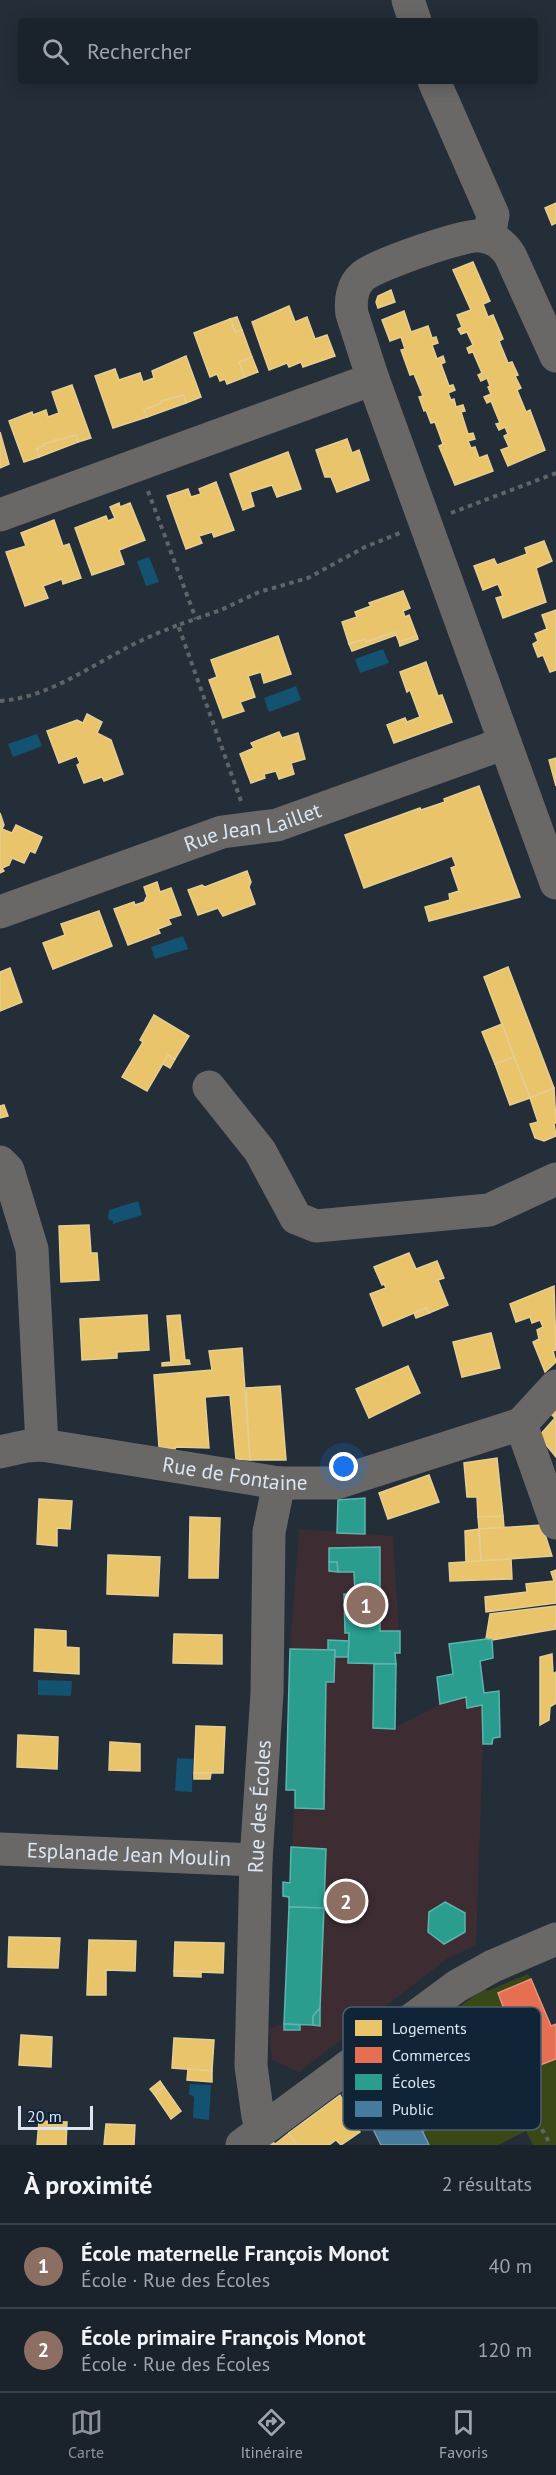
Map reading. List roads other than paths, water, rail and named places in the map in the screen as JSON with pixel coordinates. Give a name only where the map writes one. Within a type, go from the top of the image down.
[{"type":"street","points":[[408,0],[414,18]]},
{"type":"street","points":[[435,84],[493,215],[489,237]]},
{"type":"street","points":[[556,356],[510,255],[504,246],[489,237],[469,236],[376,267],[361,277],[353,292],[350,303],[352,314],[373,379],[556,884]]},
{"type":"street","points":[[0,515],[140,466],[373,379]]},
{"type":"street","name":"Rue Jean Laillet","points":[[0,912],[222,832],[277,825],[505,743]]},
{"type":"street","points":[[208,1087],[260,1151],[296,1218],[316,1226],[369,1223],[489,1210],[556,1179]]},
{"type":"street","points":[[0,1162],[8,1170],[32,1249],[42,1445]]},
{"type":"street","name":"Rue de Fontaine","points":[[0,1452],[42,1445],[279,1483],[336,1483],[521,1424],[556,1386]]},
{"type":"street","points":[[521,1424],[556,1523]]},
{"type":"street","name":"Rue des Écoles","points":[[254,2136],[258,2117],[251,2066],[256,1860],[267,1692],[269,1532],[279,1483]]},
{"type":"street","name":"Esplanade Jean Moulin","points":[[0,1849],[256,1860]]},
{"type":"street","points":[[430,2007],[457,1986],[493,1966],[556,1939]]},
{"type":"street","points":[[254,2136],[343,2071]]},
{"type":"water","points":[[149,557],[159,582],[146,586],[137,561]]},
{"type":"water","points":[[383,649],[389,663],[360,673],[355,659]]},
{"type":"water","points":[[296,686],[301,700],[269,712],[264,698]]},
{"type":"water","points":[[37,734],[42,746],[13,757],[8,744]]},
{"type":"water","points":[[183,936],[188,949],[155,959],[151,947]]},
{"type":"water","points":[[138,1201],[142,1215],[113,1224],[113,1221],[108,1219],[109,1210]]},
{"type":"water","points":[[38,1680],[72,1681],[71,1696],[38,1695]]},
{"type":"water","points":[[177,1758],[193,1759],[192,1792],[175,1791]]},
{"type":"water","points":[[190,2084],[211,2085],[209,2120],[193,2118],[194,2097],[189,2094]]},
{"type":"place","name":"École maternelle François Monot","points":[[366,1605]]},
{"type":"place","name":"École primaire François Monot","points":[[346,1901]]}]
